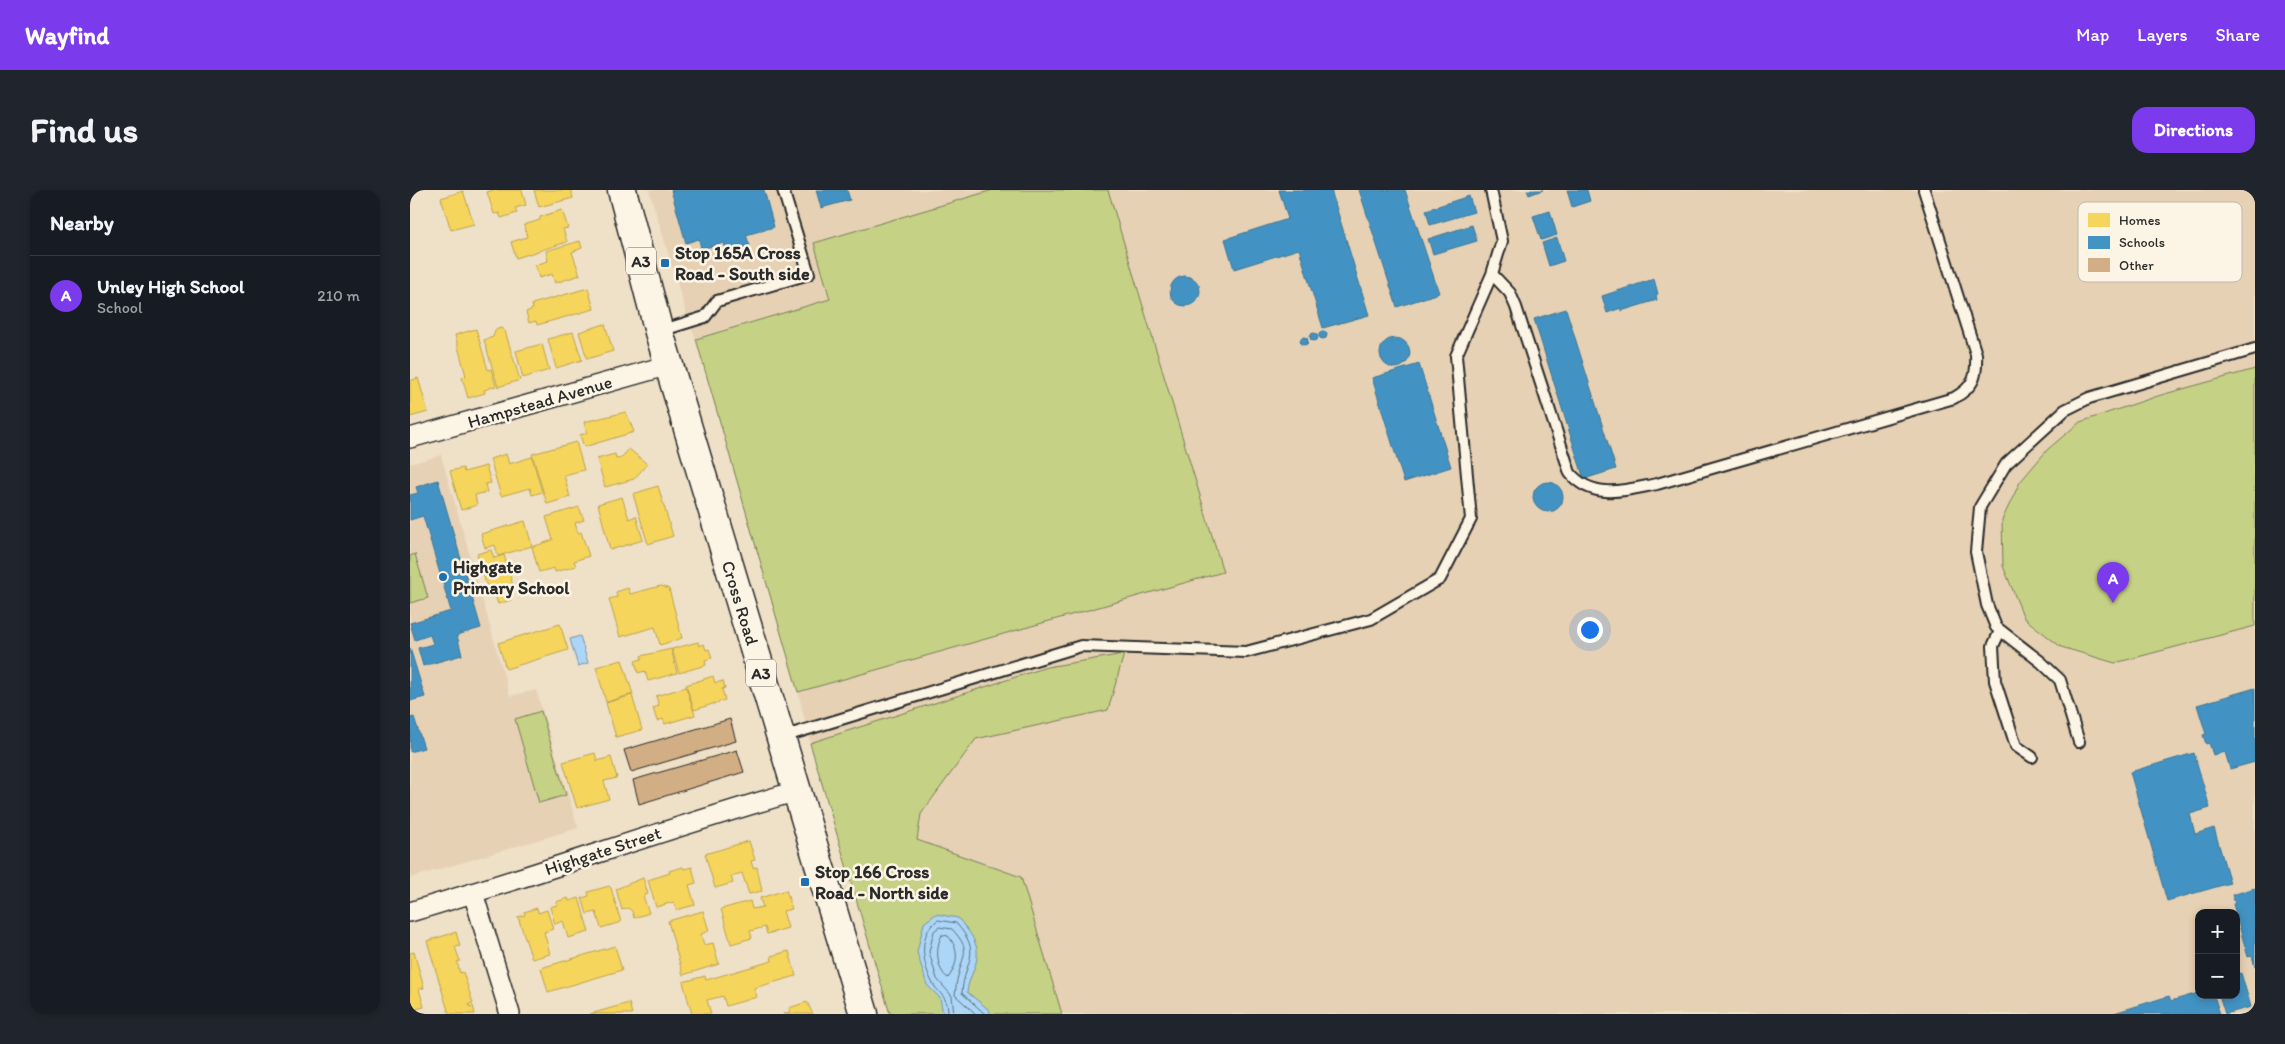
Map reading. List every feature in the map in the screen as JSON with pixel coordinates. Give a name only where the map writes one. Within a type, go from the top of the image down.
[{"type":"highway","name":"Cross Road","points":[[622,190],[659,332],[864,1014]]},
{"type":"street","name":"Hampstead Avenue","points":[[410,438],[669,366]]},
{"type":"street","name":"Highgate Street","points":[[410,912],[473,894],[706,817],[797,791]]},
{"type":"street","points":[[473,894],[510,1014]]},
{"type":"lane","points":[[659,332],[705,318],[717,301],[809,274],[783,190]]},
{"type":"lane","points":[[781,737],[1081,646],[1246,652],[1371,619],[1440,579],[1471,519],[1456,356],[1492,274],[1502,241],[1491,190]]},
{"type":"lane","points":[[1492,274],[1510,293],[1516,307],[1570,473],[1578,482],[1596,490],[1628,490],[1657,484],[1954,398],[1966,391],[1977,372],[1976,354],[1924,190]]},
{"type":"lane","points":[[2079,742],[2060,680],[2042,662],[1996,627],[1987,605],[1976,552],[1980,507],[2006,464],[2065,410],[2089,398],[2255,349]]},
{"type":"lane","points":[[2000,631],[1994,646],[1995,681],[2016,746],[2032,757]]},
{"type":"shaded area","points":[[649,190],[2255,190],[2255,1014],[890,1014],[810,742],[798,692],[696,339],[689,322]]},
{"type":"shaded area","name":"Highgate Primary School","points":[[441,455],[510,696],[536,690],[578,828],[410,878],[410,464]]},
{"type":"green space","points":[[993,190],[1108,190],[1223,572],[798,692],[696,339],[830,299],[814,243]]},
{"type":"green space","points":[[2255,369],[2255,626],[2115,663],[2061,647],[2024,618],[2003,566],[2002,520],[2020,482],[2048,449],[2080,422],[2161,395]]},
{"type":"green space","points":[[415,554],[428,598],[410,603],[410,556]]},
{"type":"green space","points":[[1124,654],[1108,710],[976,739],[921,814],[917,840],[1021,877],[1062,1014],[890,1014],[810,743],[1047,667]]},
{"type":"green space","points":[[541,711],[566,795],[539,803],[515,719]]},
{"type":"water","points":[[580,636],[588,663],[578,666],[570,639]]},
{"type":"water","points":[[936,914],[958,918],[972,936],[976,946],[977,957],[967,992],[988,1009],[991,1014],[943,1014],[940,998],[927,985],[917,952],[924,923]]},
{"type":"building: Homes","points":[[493,190],[522,190],[526,205],[515,208],[517,213],[501,218],[499,213],[494,214],[487,192]]},
{"type":"building: Homes","points":[[534,190],[571,190],[573,198],[539,207]]},
{"type":"building: Homes","points":[[463,191],[474,224],[451,230],[441,198]]},
{"type":"building: Homes","points":[[562,210],[568,228],[563,229],[567,242],[516,258],[511,242],[527,237],[524,225],[540,220],[540,217]]},
{"type":"building: Homes","points":[[580,241],[582,248],[572,252],[580,275],[555,283],[552,274],[539,278],[535,265],[548,261],[546,251]]},
{"type":"building: Homes","points":[[588,288],[594,309],[537,325],[536,321],[529,323],[526,312],[533,309],[532,304]]},
{"type":"building: Homes","points":[[605,324],[613,351],[587,359],[579,332]]},
{"type":"building: Homes","points":[[501,328],[505,331],[520,380],[498,387],[484,340],[493,337],[495,330]]},
{"type":"building: Homes","points":[[476,329],[488,370],[491,369],[496,386],[484,390],[485,393],[468,398],[462,377],[466,376],[455,335]]},
{"type":"building: Homes","points":[[573,332],[582,360],[556,368],[548,339]]},
{"type":"building: Homes","points":[[542,344],[549,370],[523,378],[516,351]]},
{"type":"building: Homes","points":[[418,378],[428,412],[410,417],[410,381]]},
{"type":"building: Homes","points":[[626,412],[634,432],[584,447],[580,435],[587,433],[584,422]]},
{"type":"building: Homes","points":[[576,442],[584,470],[564,475],[570,497],[547,504],[532,454]]},
{"type":"building: Homes","points":[[629,449],[647,464],[634,479],[605,487],[597,459],[615,454],[616,459],[621,458]]},
{"type":"building: Homes","points":[[506,454],[509,464],[532,457],[542,492],[532,495],[530,488],[501,496],[490,459]]},
{"type":"building: Homes","points":[[486,466],[491,483],[485,484],[487,492],[475,495],[477,505],[461,510],[450,471],[463,468],[464,472]]},
{"type":"building: Homes","points":[[658,486],[673,536],[648,544],[633,494]]},
{"type":"building: Homes","points":[[622,497],[629,519],[636,516],[643,540],[610,550],[598,504]]},
{"type":"building: Homes","points":[[579,507],[584,520],[575,523],[578,533],[581,532],[589,556],[574,561],[576,566],[555,572],[554,568],[539,572],[532,547],[553,540],[546,517]]},
{"type":"building: Homes","points":[[525,521],[532,546],[498,556],[495,545],[485,548],[481,534]]},
{"type":"building: Homes","points":[[491,550],[494,558],[504,555],[514,589],[508,591],[511,600],[498,604],[495,595],[490,597],[477,554]]},
{"type":"building: Homes","points":[[661,586],[669,589],[682,638],[660,645],[655,627],[620,637],[609,599],[617,597],[616,592],[628,588],[630,594]]},
{"type":"building: Homes","points":[[560,624],[568,650],[506,669],[498,643]]},
{"type":"building: Homes","points":[[698,642],[699,646],[704,644],[706,650],[709,649],[712,658],[705,660],[706,665],[679,673],[672,649]]},
{"type":"building: Homes","points":[[671,649],[677,673],[648,681],[645,671],[638,673],[635,661],[642,659],[641,656]]},
{"type":"building: Homes","points":[[622,660],[633,694],[606,702],[596,667]]},
{"type":"building: Homes","points":[[713,676],[715,683],[723,681],[725,688],[722,689],[725,700],[694,710],[686,685]]},
{"type":"building: Homes","points":[[686,687],[695,715],[665,724],[663,719],[657,721],[653,708],[659,706],[656,696]]},
{"type":"building: Homes","points":[[632,695],[642,730],[616,737],[606,703]]},
{"type":"building: Homes","points":[[595,753],[597,761],[611,757],[617,778],[604,781],[609,799],[577,808],[563,762]]},
{"type":"building: Homes","points":[[749,841],[755,860],[751,861],[753,868],[757,867],[762,891],[749,894],[742,873],[731,876],[733,883],[715,888],[705,854]]},
{"type":"building: Homes","points":[[683,867],[684,869],[692,867],[696,883],[689,885],[695,905],[676,910],[674,902],[656,907],[648,880]]},
{"type":"building: Homes","points":[[643,878],[648,894],[643,896],[649,913],[634,918],[632,911],[628,908],[622,910],[616,889]]},
{"type":"building: Homes","points":[[609,886],[621,922],[601,928],[596,912],[587,914],[582,898],[589,896],[588,892]]},
{"type":"building: Homes","points":[[786,890],[792,909],[783,911],[788,928],[767,934],[765,927],[750,931],[752,938],[731,944],[721,909],[750,901],[752,909],[763,907],[760,898]]},
{"type":"building: Homes","points":[[568,898],[569,901],[579,898],[589,932],[568,938],[563,921],[555,924],[550,907],[557,905],[556,902]]},
{"type":"building: Homes","points":[[537,908],[538,913],[547,910],[553,929],[544,932],[550,954],[532,959],[518,917],[525,915],[524,912]]},
{"type":"building: Homes","points":[[703,911],[709,931],[701,934],[704,945],[713,943],[719,964],[683,975],[668,921]]},
{"type":"building: Homes","points":[[456,932],[460,946],[455,947],[460,961],[457,962],[460,973],[463,972],[473,1003],[469,1004],[470,1007],[473,1006],[475,1014],[449,1014],[427,941]]},
{"type":"building: Homes","points":[[615,946],[622,970],[548,992],[541,968]]},
{"type":"building: Homes","points":[[789,951],[796,976],[754,988],[757,997],[726,1006],[723,996],[707,1000],[711,1014],[692,1014],[683,982],[705,976],[706,980],[772,961],[771,956]]},
{"type":"building: Homes","points":[[414,952],[424,988],[419,989],[424,1007],[416,1009],[417,1012],[410,1014],[410,953]]},
{"type":"building: Homes","points":[[807,1002],[813,1014],[783,1014],[790,1012],[789,1008]]},
{"type":"building: Homes","points":[[629,1003],[632,1014],[590,1014]]},
{"type":"building: Schools","points":[[671,190],[764,190],[774,227],[746,235],[750,246],[727,252],[724,243],[701,249],[699,239],[686,243]]},
{"type":"building: Schools","points":[[816,190],[847,190],[850,200],[821,208]]},
{"type":"building: Schools","points":[[1279,190],[1331,190],[1369,315],[1323,328],[1299,249],[1234,269],[1225,239],[1288,219]]},
{"type":"building: Schools","points":[[1359,190],[1405,190],[1439,293],[1397,307]]},
{"type":"building: Schools","points":[[1527,190],[1543,190],[1529,195]]},
{"type":"building: Schools","points":[[1567,190],[1587,190],[1590,201],[1572,207]]},
{"type":"building: Schools","points":[[1469,196],[1474,212],[1430,225],[1426,210]]},
{"type":"building: Schools","points":[[1550,211],[1557,235],[1541,240],[1533,216]]},
{"type":"building: Schools","points":[[1472,225],[1477,241],[1433,254],[1428,239]]},
{"type":"building: Schools","points":[[1557,238],[1564,261],[1549,266],[1542,243]]},
{"type":"building: Schools","points":[[1185,276],[1196,280],[1200,291],[1196,302],[1185,306],[1174,302],[1170,291],[1174,280]]},
{"type":"building: Schools","points":[[1654,279],[1658,294],[1656,295],[1657,300],[1621,311],[1621,308],[1607,313],[1602,296]]},
{"type":"building: Schools","points":[[1566,309],[1616,469],[1584,479],[1534,319]]},
{"type":"building: Schools","points":[[1323,331],[1327,335],[1323,339],[1319,335]]},
{"type":"building: Schools","points":[[1314,333],[1318,337],[1314,341],[1310,337]]},
{"type":"building: Schools","points":[[1304,337],[1308,341],[1304,345],[1300,341]]},
{"type":"building: Schools","points":[[1395,338],[1406,342],[1410,353],[1406,364],[1395,368],[1384,364],[1380,353],[1384,342]]},
{"type":"building: Schools","points":[[1419,364],[1451,467],[1404,482],[1372,378]]},
{"type":"building: Schools","points":[[438,480],[481,628],[457,635],[462,655],[423,666],[418,648],[433,644],[430,635],[415,640],[410,623],[451,611],[423,516],[410,520],[410,495],[418,493],[416,487]]},
{"type":"building: Schools","points":[[1548,482],[1558,487],[1563,497],[1558,507],[1548,512],[1538,507],[1533,497],[1538,487]]},
{"type":"building: Schools","points":[[410,648],[425,697],[410,701]]},
{"type":"building: Schools","points":[[2255,688],[2255,762],[2230,769],[2225,752],[2213,755],[2209,743],[2206,744],[2203,735],[2206,734],[2197,705]]},
{"type":"building: Schools","points":[[414,717],[424,748],[410,752],[410,718]]},
{"type":"building: Schools","points":[[2194,753],[2210,808],[2190,814],[2195,834],[2214,828],[2230,883],[2167,901],[2130,772]]},
{"type":"building: Schools","points":[[2255,888],[2255,967],[2252,956],[2248,957],[2240,929],[2240,909],[2234,909],[2233,904],[2235,903],[2232,895]]},
{"type":"building: Schools","points":[[2240,973],[2251,1007],[2225,1014],[2220,999],[2240,999]]},
{"type":"building: Schools","points":[[2195,994],[2195,999],[2215,999],[2220,1014],[2111,1014],[2169,996],[2171,1001]]},
{"type":"building: Other","points":[[730,719],[736,741],[631,772],[624,750]]},
{"type":"building: Other","points":[[737,750],[744,772],[639,804],[633,780]]},
{"type":"place","name":"Stop 165A Cross Road - South side","points":[[665,263]]},
{"type":"place","name":"Highgate Primary School","points":[[443,577]]},
{"type":"place","name":"Unley High School","points":[[2113,603]]},
{"type":"place","name":"Stop 166 Cross Road - North side","points":[[805,882]]}]
